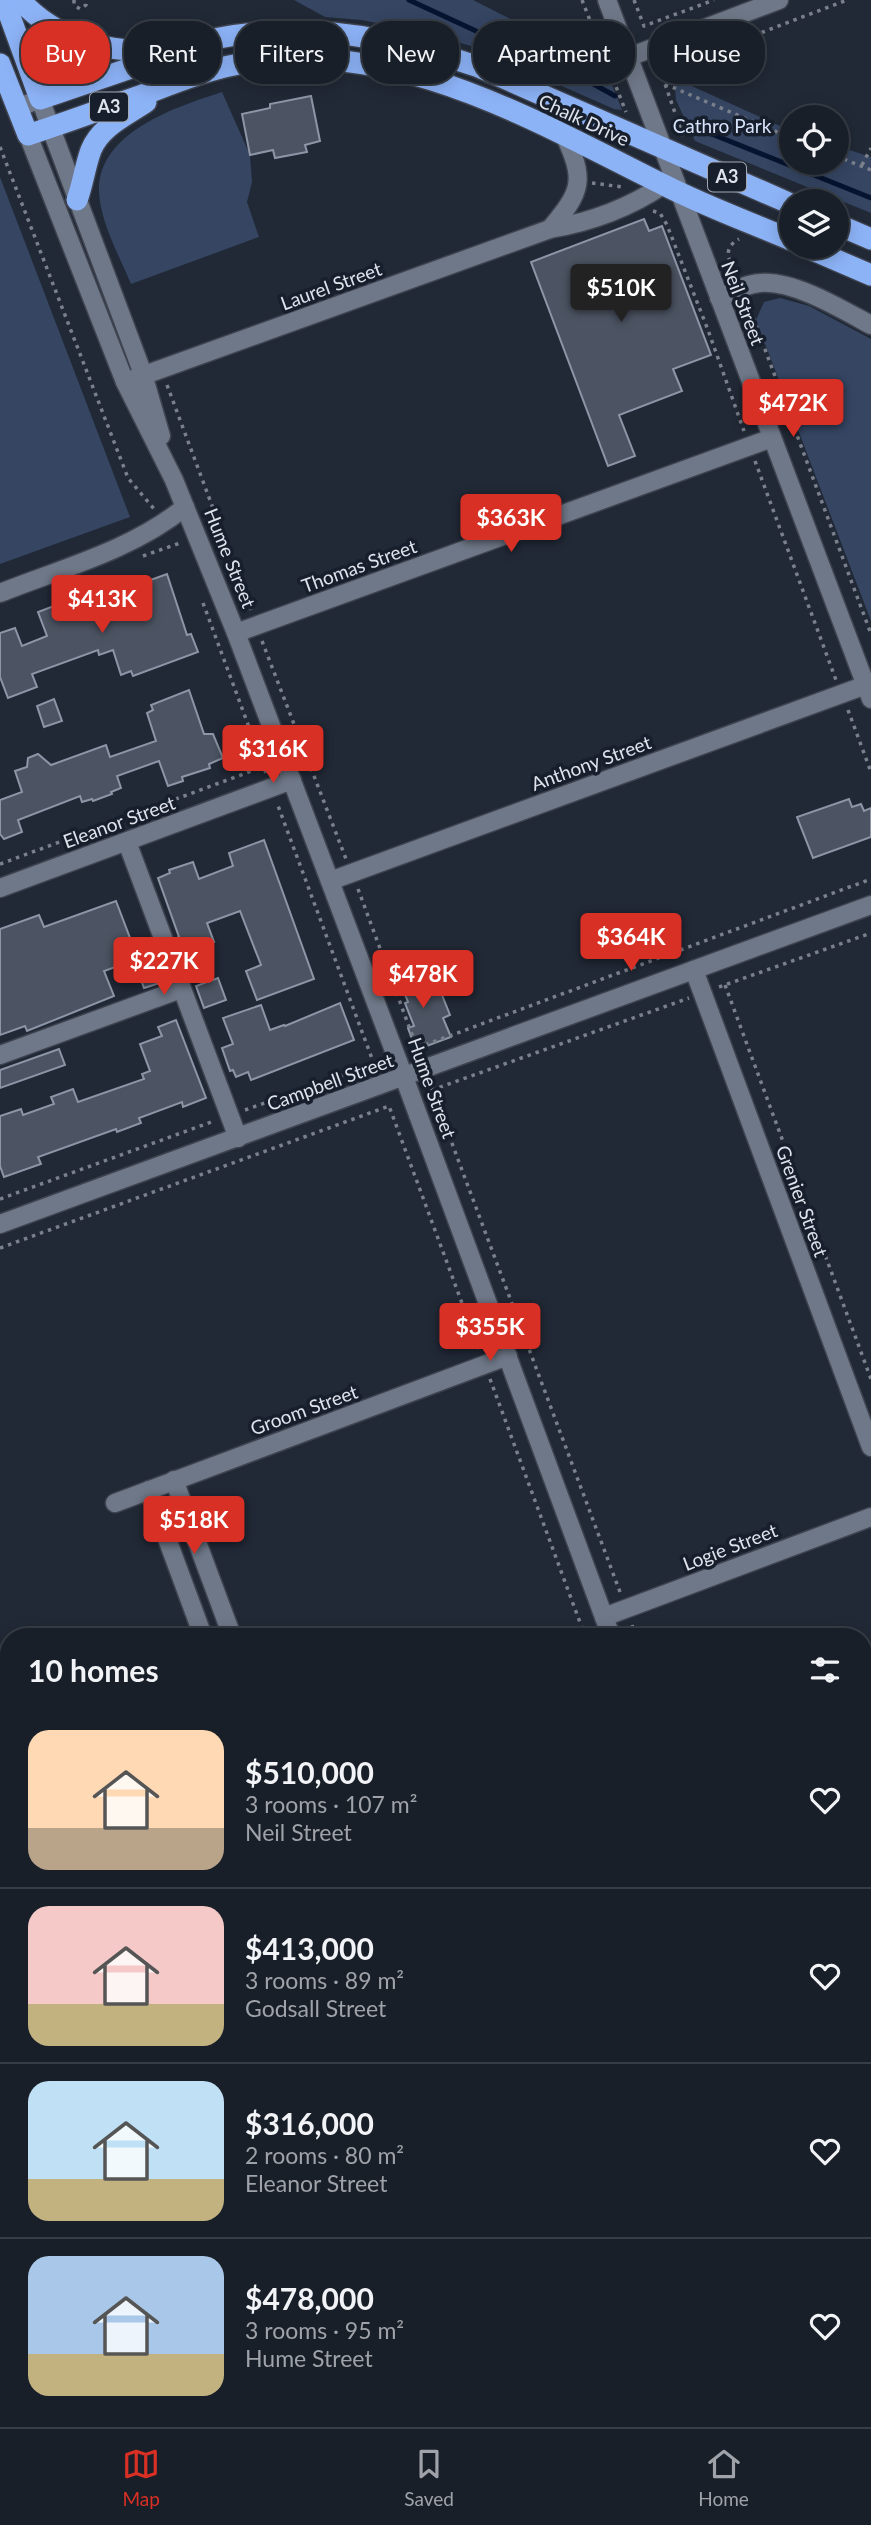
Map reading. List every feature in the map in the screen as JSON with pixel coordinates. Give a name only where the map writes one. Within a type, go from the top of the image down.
[{"type":"highway","points":[[4,0],[40,99],[124,70]]},
{"type":"highway","name":"Chalk Drive","points":[[20,0],[44,22],[64,33],[86,42],[124,50]]},
{"type":"highway","name":"Chalk Drive","points":[[221,38],[281,31],[370,36],[439,54],[476,66],[779,200]]},
{"type":"highway","name":"Chalk Drive","points":[[28,135],[229,66],[309,57],[360,62],[457,88],[564,134],[671,189],[779,235]]},
{"type":"highway","name":"Hume Street","points":[[0,64],[28,135]]},
{"type":"highway","points":[[77,200],[92,150],[100,135],[167,86]]},
{"type":"highway","points":[[849,230],[871,239]]},
{"type":"highway","points":[[834,259],[871,275]]},
{"type":"street","name":"Neil Street","points":[[607,0],[615,21]]},
{"type":"street","points":[[635,54],[734,8],[779,0]]},
{"type":"street","name":"Neil Street","points":[[635,73],[663,150],[671,189],[719,298],[868,692]]},
{"type":"street","points":[[17,108],[40,99]]},
{"type":"street","name":"Hume Street","points":[[40,99],[77,200],[152,371],[174,480]]},
{"type":"street","points":[[550,229],[570,205],[579,181],[575,161],[564,134]]},
{"type":"street","name":"Hume Street","points":[[28,135],[125,382],[174,480],[236,633],[608,1628]]},
{"type":"street","name":"Laurel Street","points":[[125,382],[550,229],[577,225],[671,189]]},
{"type":"street","points":[[719,298],[757,283],[779,284],[801,291],[871,325]]},
{"type":"street","name":"Thomas Street","points":[[236,633],[772,438]]},
{"type":"street","points":[[0,593],[131,543],[165,523],[185,507]]},
{"type":"street","name":"Anthony Street","points":[[330,881],[841,694],[868,692]]},
{"type":"street","name":"Eleanor Street","points":[[0,888],[292,780]]},
{"type":"street","points":[[127,842],[238,1138]]},
{"type":"street","name":"Campbell Street","points":[[0,1224],[871,905]]},
{"type":"street","name":"Grenier Street","points":[[694,970],[871,1447]]},
{"type":"street","points":[[0,1055],[181,989]]},
{"type":"street","name":"Groom Street","points":[[115,1503],[508,1356]]},
{"type":"street","points":[[174,1480],[229,1628]]},
{"type":"street","points":[[149,1490],[200,1628]]},
{"type":"street","name":"Logie Street","points":[[604,1617],[871,1517]]},
{"type":"path","points":[[74,0],[74,5],[80,9],[86,5],[87,0]]},
{"type":"path","points":[[582,0],[628,117]]},
{"type":"path","points":[[634,0],[644,26],[714,0]]},
{"type":"path","points":[[765,31],[847,0]]},
{"type":"path","points":[[665,84],[683,137]]},
{"type":"path","points":[[665,84],[779,133]]},
{"type":"path","points":[[0,146],[128,478],[180,542]]},
{"type":"path","points":[[861,166],[871,148]]},
{"type":"path","points":[[849,161],[871,170]]},
{"type":"path","points":[[579,181],[625,187]]},
{"type":"path","points":[[648,212],[660,213],[667,225],[871,772]]},
{"type":"path","points":[[750,309],[871,634]]},
{"type":"path","points":[[152,371],[257,626],[417,1048],[871,879]]},
{"type":"path","points":[[0,1199],[374,1065],[200,595]]},
{"type":"path","points":[[0,864],[263,765]]},
{"type":"path","points":[[633,1628],[432,1090],[871,933]]},
{"type":"path","points":[[725,985],[871,1379]]},
{"type":"path","points":[[0,1248],[389,1106],[582,1628]]},
{"type":"green space","points":[[294,0],[473,0],[515,21],[473,21],[473,47],[459,43],[459,21],[366,21],[325,17]]},
{"type":"green space","points":[[557,84],[612,84],[622,110]]},
{"type":"green space","name":"Cathro Park","points":[[675,84],[687,84],[779,126],[779,175],[849,175],[849,150],[871,157],[871,213],[849,204],[849,189],[812,189],[695,141],[676,100]]},
{"type":"green space","points":[[222,92],[250,155],[252,182],[247,202],[259,237],[131,284],[103,215],[99,191],[102,170],[111,153],[143,125],[163,114]]},
{"type":"green space","points":[[0,177],[130,517],[0,564]]},
{"type":"green space","points":[[780,298],[809,306],[871,339],[871,621],[756,320],[764,302]]},
{"type":"building","points":[[311,96],[320,141],[305,145],[307,152],[275,158],[273,150],[250,155],[242,114],[270,108],[270,104]]},
{"type":"building","points":[[644,219],[649,231],[662,226],[711,355],[673,369],[682,391],[619,415],[635,456],[608,466],[531,262]]},
{"type":"building","points":[[167,574],[187,635],[191,634],[198,652],[133,676],[131,671],[121,675],[113,650],[99,655],[98,650],[32,674],[37,687],[8,698],[0,677],[0,633],[15,628],[22,646],[47,636],[38,612],[59,604],[62,612]]},
{"type":"building","points":[[189,690],[204,734],[213,734],[223,758],[209,764],[210,768],[182,777],[183,781],[168,786],[159,761],[117,776],[121,788],[111,792],[112,794],[82,802],[80,796],[18,820],[22,832],[4,839],[0,834],[0,800],[22,792],[15,771],[27,767],[28,758],[38,754],[51,765],[106,745],[110,757],[156,741],[147,713],[153,710],[151,705]]},
{"type":"building","points":[[54,699],[62,721],[44,727],[37,706]]},
{"type":"building","points":[[849,799],[852,807],[861,804],[864,811],[871,808],[871,837],[813,858],[797,817]]},
{"type":"building","points":[[264,840],[314,979],[257,1000],[246,971],[261,965],[240,911],[207,923],[214,942],[183,953],[158,878],[170,873],[169,870],[193,862],[199,879],[233,866],[229,853]]},
{"type":"building","points":[[116,901],[138,959],[104,971],[114,996],[27,1031],[25,1026],[0,1035],[0,929],[39,915],[44,927]]},
{"type":"building","points":[[157,958],[166,981],[144,988],[136,966]]},
{"type":"building","points":[[410,961],[424,996],[440,990],[450,1015],[443,1018],[451,1037],[416,1050],[408,1028],[414,1026],[405,1003],[408,1002],[394,967]]},
{"type":"building","points":[[218,978],[226,1000],[204,1008],[196,986]]},
{"type":"building","points":[[340,1003],[354,1040],[251,1080],[248,1072],[236,1077],[233,1070],[230,1071],[222,1048],[233,1044],[223,1018],[261,1005],[270,1030]]},
{"type":"building","points":[[176,1020],[206,1098],[183,1107],[182,1102],[139,1118],[141,1123],[117,1132],[116,1129],[38,1157],[41,1164],[4,1177],[0,1166],[0,1116],[21,1109],[23,1115],[54,1104],[51,1097],[73,1089],[78,1102],[144,1079],[142,1074],[150,1071],[140,1044],[162,1036],[158,1027]]},
{"type":"building","points":[[59,1049],[65,1065],[0,1088],[0,1070]]},
{"type":"waterway","points":[[409,0],[489,37],[536,52],[615,96]]},
{"type":"waterway","points":[[682,122],[871,198]]}]
